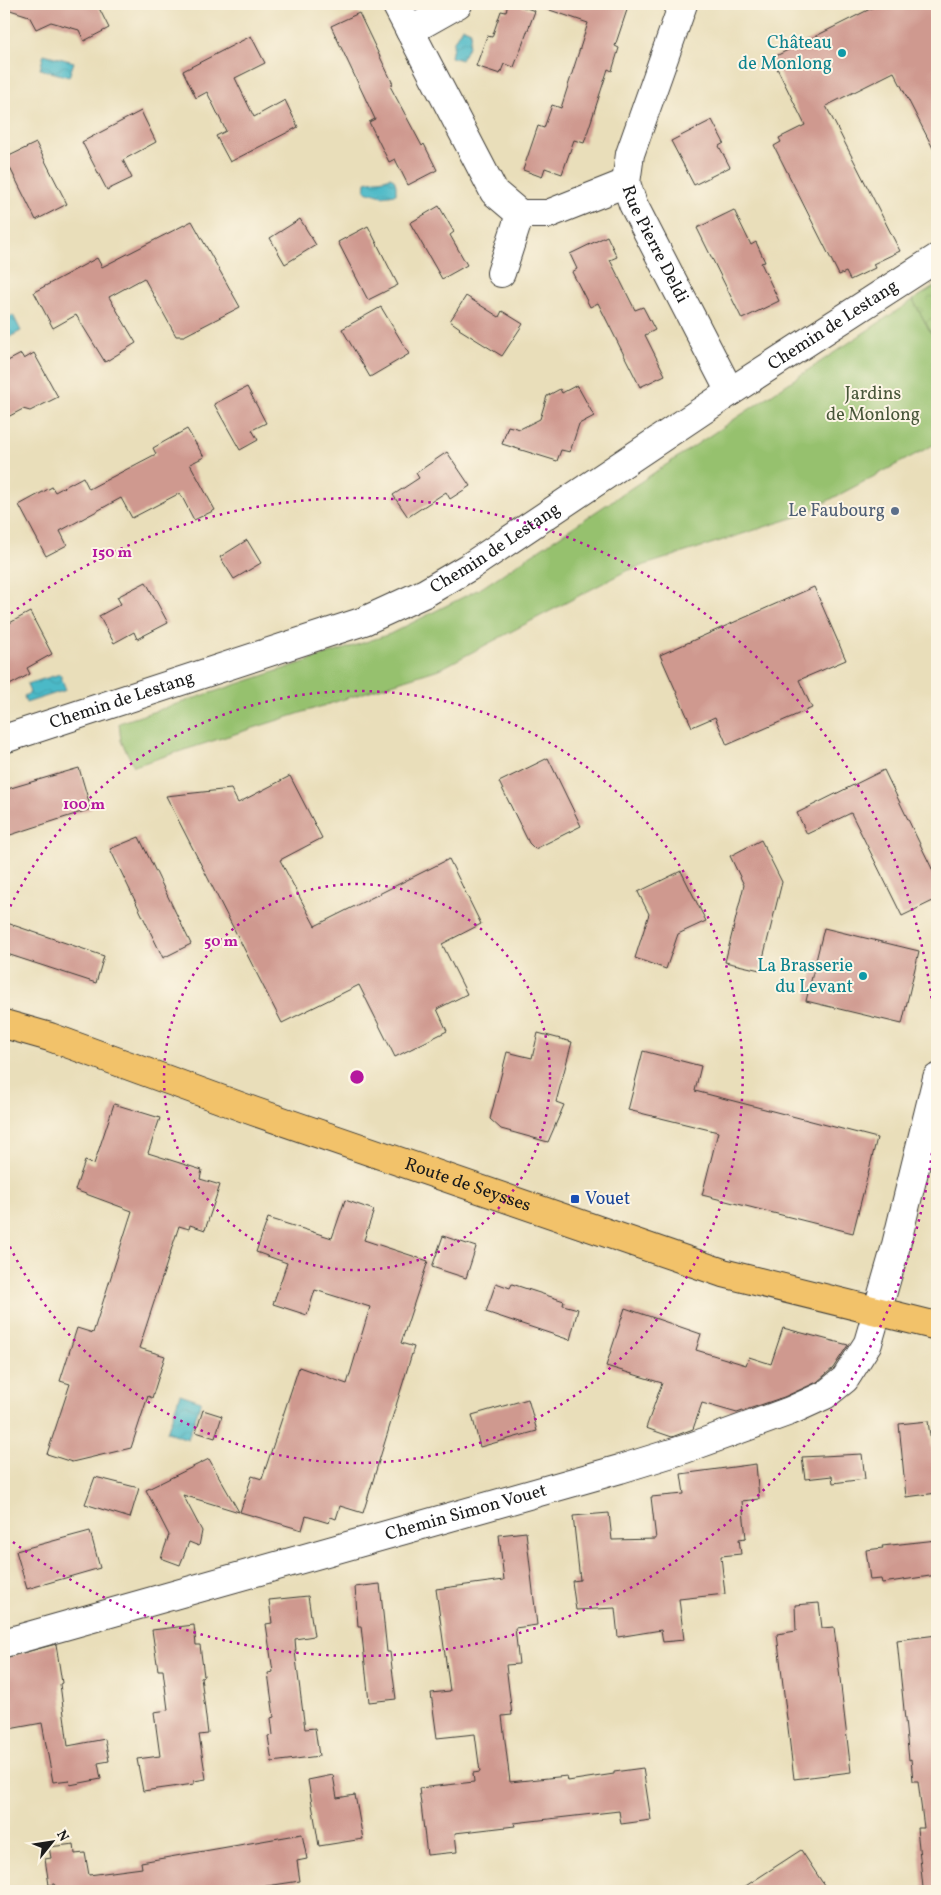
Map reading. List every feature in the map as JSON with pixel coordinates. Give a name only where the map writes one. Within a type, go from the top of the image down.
[{"type":"main road","name":"Route de Seysses","points":[[4,1024],[50,1037],[253,1111],[723,1273],[937,1326]]},
{"type":"street","points":[[396,4],[494,192],[520,214],[548,214],[626,182]]},
{"type":"street","points":[[410,31],[458,4]]},
{"type":"street","name":"Rue Pierre Deldi","points":[[683,4],[630,154],[626,182],[634,204],[730,392]]},
{"type":"street","points":[[501,273],[520,214]]},
{"type":"street","name":"Chemin de Lestang","points":[[4,739],[364,621],[396,608],[469,567],[730,392],[937,258]]},
{"type":"street","name":"Chemin Simon Vouet","points":[[4,1643],[590,1478],[685,1449],[790,1411],[825,1395],[845,1379],[868,1343],[894,1253],[937,1078]]},
{"type":"green space","points":[[937,285],[937,344],[913,300]]},
{"type":"green space","name":"Jardins de Monlong","points":[[913,300],[937,344],[937,443],[799,516],[626,571],[442,668],[134,766],[121,741],[119,723],[390,634],[483,587]]},
{"type":"water","points":[[462,27],[471,31],[469,46],[461,60],[451,57],[454,41]]},
{"type":"water","points":[[44,54],[74,62],[69,77],[40,69]]},
{"type":"water","points":[[390,177],[394,179],[396,194],[382,196],[365,191],[366,182]]},
{"type":"water","points":[[13,315],[21,331],[4,340],[4,320]]},
{"type":"water","points":[[60,674],[66,690],[26,703],[24,696],[30,693],[27,684]]},
{"type":"water","points":[[180,1394],[201,1401],[188,1439],[167,1432]]},
{"type":"building","points":[[8,4],[93,4],[89,5],[99,8],[109,28],[84,41],[79,30],[51,22],[36,29],[29,16],[7,9]]},
{"type":"building","points":[[508,4],[515,4],[535,11],[514,67],[504,64],[500,74],[476,66],[487,36],[492,37],[501,11],[506,12]]},
{"type":"building","points":[[542,4],[629,4],[615,46],[619,48],[612,71],[608,69],[584,143],[574,140],[562,174],[545,168],[542,177],[523,170],[538,126],[544,128],[552,105],[561,108],[588,23],[541,7]]},
{"type":"building","points":[[880,4],[937,4],[937,156],[894,72],[826,106],[900,251],[873,264],[875,268],[850,280],[846,272],[839,275],[774,146],[781,142],[779,138],[805,125],[772,58]]},
{"type":"building","points":[[359,13],[393,84],[390,86],[437,170],[408,185],[395,159],[389,162],[369,122],[375,119],[331,26]]},
{"type":"building","points":[[251,36],[265,63],[235,78],[254,117],[285,100],[298,127],[230,162],[216,136],[226,131],[207,92],[196,98],[183,71]]},
{"type":"building","points":[[141,111],[156,142],[123,160],[132,178],[107,190],[82,142]]},
{"type":"building","points":[[712,120],[724,143],[719,146],[730,167],[694,185],[671,141]]},
{"type":"building","points":[[36,143],[67,204],[36,220],[5,158]]},
{"type":"building","points":[[439,206],[454,232],[450,235],[467,265],[442,279],[410,223]]},
{"type":"building","points":[[734,210],[751,245],[756,242],[765,262],[761,263],[779,301],[742,319],[697,228]]},
{"type":"building","points":[[300,219],[316,245],[285,264],[270,238]]},
{"type":"building","points":[[192,221],[240,307],[184,336],[176,336],[144,278],[109,297],[136,343],[105,362],[76,315],[53,328],[34,292],[97,258],[102,267]]},
{"type":"building","points":[[368,226],[398,285],[368,300],[338,242]]},
{"type":"building","points":[[607,236],[617,257],[610,260],[635,310],[643,307],[655,330],[645,335],[665,375],[640,387],[598,303],[590,307],[572,272],[577,269],[570,254]]},
{"type":"building","points":[[466,296],[499,317],[502,311],[523,324],[502,356],[459,329],[450,321]]},
{"type":"building","points":[[381,307],[409,354],[370,377],[342,329]]},
{"type":"building","points":[[34,353],[58,397],[30,411],[23,409],[4,419],[4,363],[21,354],[24,359]]},
{"type":"building","points":[[577,385],[594,416],[579,424],[570,452],[561,450],[557,461],[502,444],[508,426],[520,429],[540,419],[547,396],[560,389],[562,393]]},
{"type":"building","points":[[247,387],[266,423],[252,430],[258,440],[240,450],[214,404]]},
{"type":"building","points":[[187,429],[204,457],[190,464],[215,510],[194,520],[180,493],[132,518],[121,498],[60,531],[67,545],[46,556],[19,505],[52,487],[55,492],[83,477],[89,489],[156,454],[153,448]]},
{"type":"building","points":[[447,452],[470,486],[450,499],[446,492],[408,517],[393,495],[419,478],[416,473]]},
{"type":"building","points":[[247,540],[261,563],[234,579],[220,557]]},
{"type":"building","points":[[146,582],[168,623],[137,639],[134,632],[114,643],[99,616],[121,604],[117,597]]},
{"type":"building","points":[[814,587],[846,660],[799,680],[812,708],[727,745],[715,717],[692,727],[660,655]]},
{"type":"building","points":[[30,612],[52,654],[27,668],[30,674],[4,688],[4,626]]},
{"type":"building","points":[[548,758],[581,826],[535,849],[529,843],[499,782]]},
{"type":"building","points":[[79,768],[91,809],[4,837],[4,790]]},
{"type":"building","points":[[884,770],[937,879],[937,899],[902,916],[851,813],[807,834],[797,813]]},
{"type":"building","points":[[290,776],[322,838],[280,860],[315,926],[449,859],[481,924],[442,944],[467,994],[437,1009],[447,1031],[395,1057],[359,985],[282,1023],[166,796],[231,789],[238,803]]},
{"type":"building","points":[[139,837],[191,944],[163,958],[110,849]]},
{"type":"building","points":[[761,840],[782,882],[760,970],[725,962],[744,885],[730,856]]},
{"type":"building","points":[[681,871],[706,921],[678,934],[666,969],[635,958],[649,914],[638,892]]},
{"type":"building","points":[[4,922],[104,956],[96,983],[4,953]]},
{"type":"building","name":"La Brasserie du Levant","points":[[824,928],[919,951],[902,1024],[806,1001]]},
{"type":"building","points":[[538,1033],[572,1042],[556,1102],[564,1105],[548,1142],[501,1129],[490,1119],[507,1052],[532,1058]]},
{"type":"building","points":[[643,1051],[701,1066],[695,1091],[877,1138],[853,1233],[702,1195],[718,1132],[628,1110]]},
{"type":"building","points":[[114,1104],[160,1118],[148,1153],[202,1170],[200,1179],[220,1185],[205,1230],[190,1225],[189,1229],[179,1226],[139,1348],[165,1356],[152,1398],[148,1396],[131,1448],[72,1462],[47,1454],[70,1384],[60,1381],[77,1328],[93,1333],[132,1211],[75,1190],[85,1161],[94,1164]]},
{"type":"building","points":[[345,1200],[374,1210],[364,1240],[428,1261],[401,1343],[414,1347],[363,1513],[340,1506],[336,1519],[331,1517],[329,1523],[306,1516],[302,1530],[240,1512],[252,1476],[262,1479],[299,1367],[347,1384],[370,1307],[315,1290],[307,1315],[273,1304],[287,1263],[256,1252],[268,1218],[332,1238]]},
{"type":"building","points":[[443,1236],[476,1247],[466,1278],[432,1267]]},
{"type":"building","points":[[496,1283],[510,1288],[512,1284],[564,1301],[563,1305],[578,1309],[570,1340],[486,1312]]},
{"type":"building","points":[[625,1308],[701,1334],[696,1350],[746,1365],[749,1357],[771,1364],[783,1328],[848,1345],[833,1368],[817,1382],[784,1397],[737,1413],[702,1403],[693,1429],[672,1437],[646,1428],[662,1383],[606,1366]]},
{"type":"building","points":[[528,1399],[537,1431],[480,1447],[472,1415]]},
{"type":"building","points":[[203,1410],[222,1416],[215,1438],[196,1432]]},
{"type":"building","points":[[928,1421],[935,1473],[937,1473],[937,1493],[906,1497],[899,1424]]},
{"type":"building","points":[[862,1454],[865,1479],[833,1483],[832,1476],[805,1479],[802,1457]]},
{"type":"building","points":[[209,1459],[239,1512],[183,1495],[202,1531],[199,1546],[189,1542],[180,1565],[161,1558],[169,1535],[146,1490]]},
{"type":"building","points":[[756,1464],[759,1499],[742,1501],[746,1538],[739,1539],[741,1554],[721,1556],[725,1594],[679,1599],[684,1640],[663,1642],[661,1630],[618,1637],[615,1608],[576,1610],[572,1581],[580,1580],[573,1516],[609,1513],[612,1540],[656,1539],[651,1497],[684,1494],[681,1474]]},
{"type":"building","points":[[95,1477],[139,1488],[130,1518],[85,1504]]},
{"type":"building","points":[[90,1531],[100,1568],[27,1589],[16,1551]]},
{"type":"building","points":[[526,1532],[537,1625],[515,1628],[519,1664],[506,1665],[512,1715],[502,1716],[510,1782],[567,1776],[568,1781],[643,1768],[651,1820],[621,1824],[619,1811],[514,1823],[515,1826],[455,1833],[457,1852],[427,1855],[419,1788],[474,1782],[473,1773],[480,1772],[475,1734],[437,1738],[431,1693],[450,1691],[436,1589],[504,1580],[499,1535]]},
{"type":"building","points":[[937,1540],[937,1575],[882,1583],[881,1579],[870,1580],[866,1550],[883,1548],[882,1546]]},
{"type":"building","points":[[380,1584],[387,1652],[390,1652],[396,1699],[369,1702],[361,1626],[358,1626],[355,1587]]},
{"type":"building","points":[[308,1596],[314,1636],[295,1639],[295,1651],[305,1729],[315,1728],[319,1756],[272,1762],[268,1736],[273,1735],[271,1718],[274,1717],[268,1673],[273,1672],[266,1624],[272,1623],[269,1600]]},
{"type":"building","points":[[819,1603],[822,1628],[834,1627],[851,1772],[794,1779],[777,1634],[796,1631],[795,1605]]},
{"type":"building","points":[[194,1625],[196,1645],[200,1645],[204,1676],[201,1677],[208,1734],[199,1735],[206,1779],[194,1781],[194,1784],[143,1791],[137,1759],[160,1756],[154,1712],[168,1710],[163,1670],[158,1670],[152,1630]]},
{"type":"building","points":[[937,1635],[937,1887],[923,1888],[917,1828],[924,1828],[918,1781],[913,1781],[911,1759],[909,1760],[897,1640]]},
{"type":"building","points":[[56,1644],[68,1746],[105,1739],[109,1761],[98,1763],[101,1779],[70,1785],[69,1780],[53,1782],[42,1723],[4,1730],[4,1658]]},
{"type":"building","points":[[333,1775],[337,1798],[355,1795],[363,1839],[319,1846],[308,1780]]},
{"type":"building","points":[[302,1834],[307,1859],[297,1861],[300,1881],[234,1891],[56,1891],[55,1884],[49,1885],[45,1859],[51,1858],[49,1847],[74,1844],[75,1854],[85,1853],[89,1875],[142,1868],[141,1862]]},
{"type":"building","points":[[801,1850],[828,1891],[738,1891]]},
{"type":"place","name":"Château de Monlong","points":[[842,53]]},
{"type":"place","name":"Le Faubourg","points":[[895,511]]},
{"type":"place","name":"La Brasserie du Levant","points":[[863,976]]},
{"type":"place","name":"Vouet","points":[[575,1199]]}]
